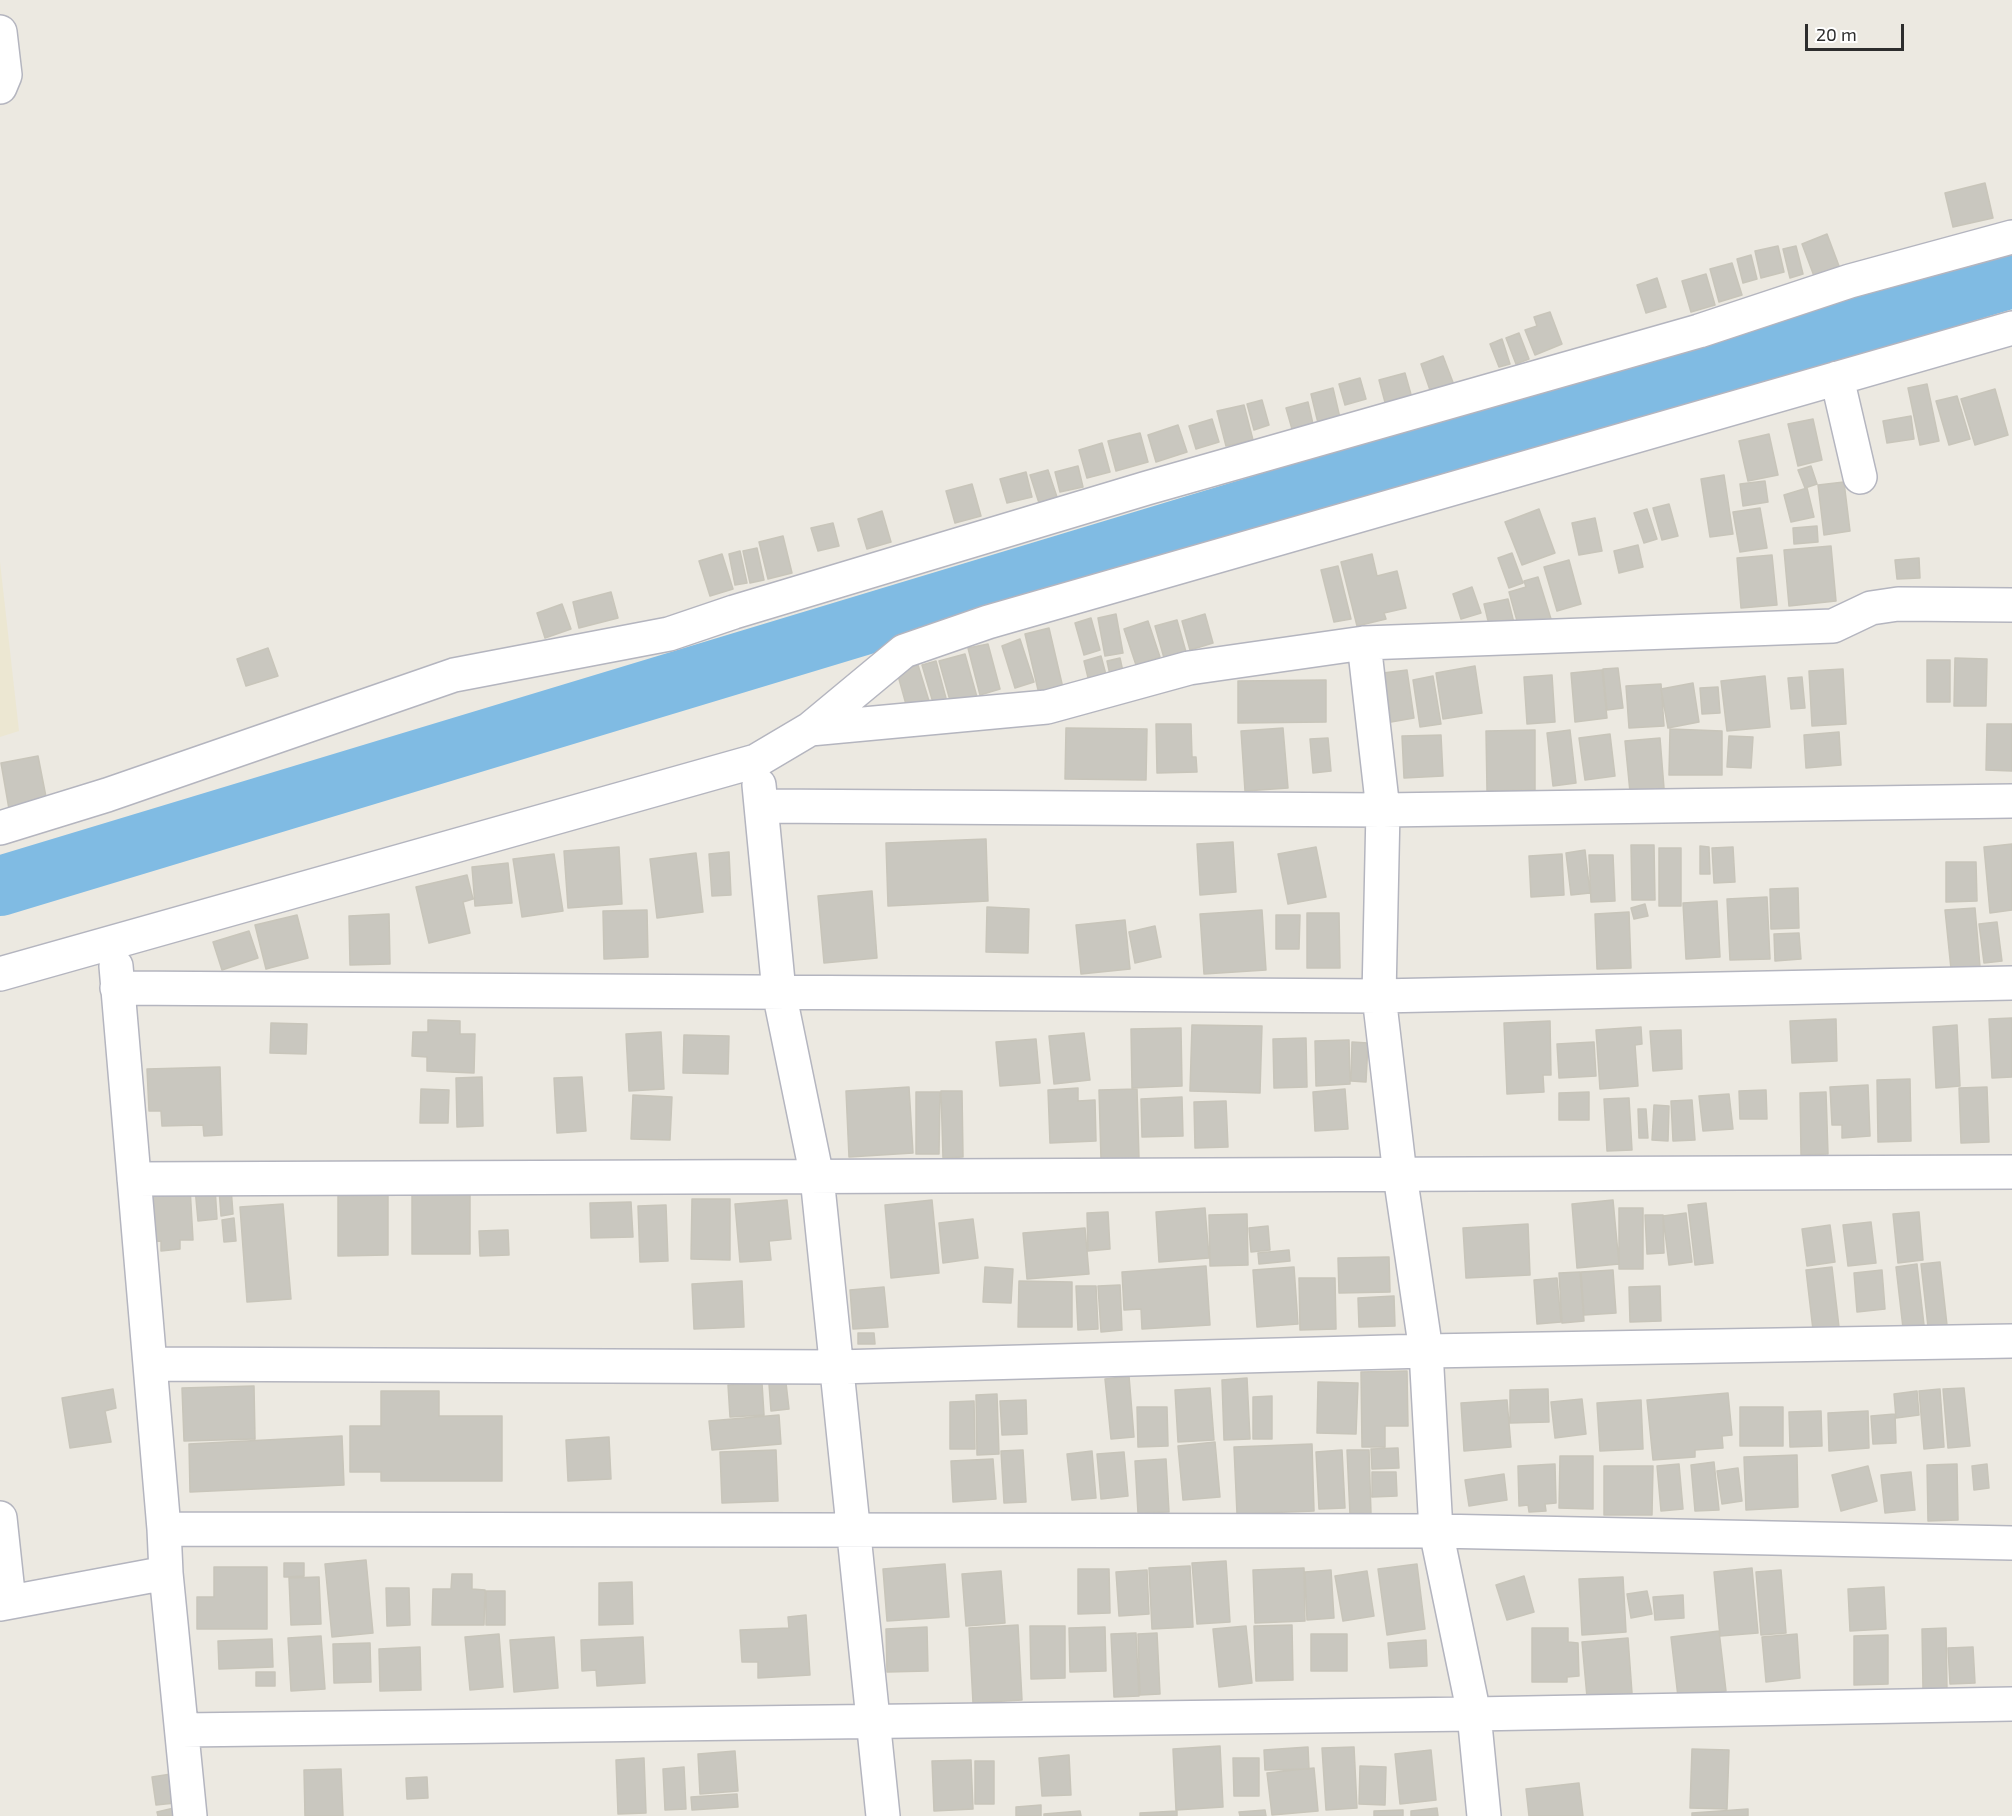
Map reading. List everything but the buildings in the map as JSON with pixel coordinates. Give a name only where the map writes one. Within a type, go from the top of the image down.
[{"type":"street","points":[[0,32],[5,75],[0,87]]},
{"type":"street","points":[[0,828],[107,795],[454,675],[669,634],[734,612],[1147,488],[1699,331],[1850,281],[2012,237]]},
{"type":"street","points":[[0,974],[756,761],[810,729],[904,651],[988,622],[2012,328]]},
{"type":"street","points":[[1837,378],[1860,477]]},
{"type":"street","points":[[810,729],[1047,707],[1189,668],[1364,643],[1833,626],[1871,608],[2012,605]]},
{"type":"street","points":[[1364,643],[1383,810],[1379,996],[1400,1175],[1426,1351],[1436,1531],[1474,1714],[1484,1816]]},
{"type":"street","points":[[756,761],[779,992],[817,1177],[883,1816]]},
{"type":"street","points":[[761,806],[1383,810],[2012,801]]},
{"type":"street","points":[[114,941],[166,1573],[190,1816]]},
{"type":"street","points":[[117,988],[1379,996],[2012,983]]},
{"type":"street","points":[[134,1179],[2012,1172]]},
{"type":"street","points":[[150,1364],[837,1367],[1426,1351],[2012,1341]]},
{"type":"street","points":[[0,1518],[4,1603],[166,1573]]},
{"type":"street","points":[[164,1529],[1436,1531],[2012,1543]]},
{"type":"street","points":[[182,1730],[1474,1714],[2012,1704]]},
{"type":"shaded area","points":[[0,562],[19,731],[0,737]]},
{"type":"waterway","points":[[0,886],[2012,278]]}]
